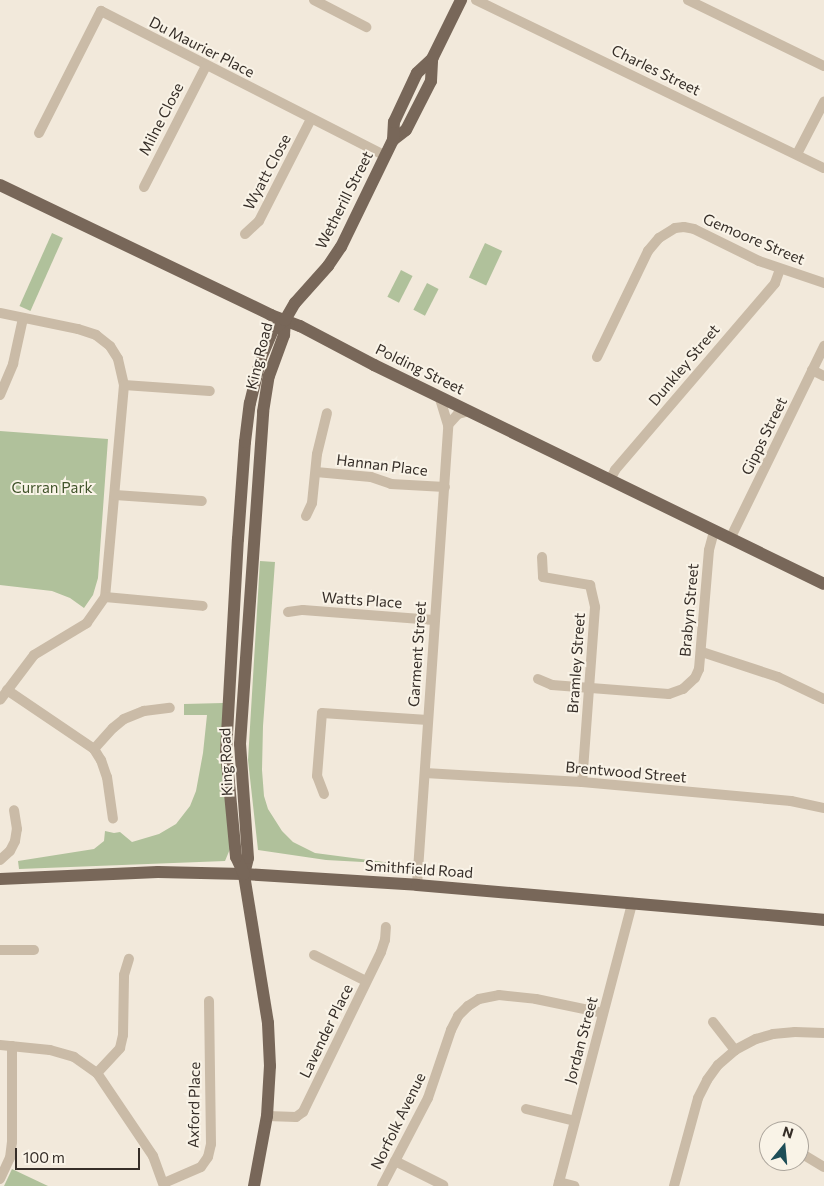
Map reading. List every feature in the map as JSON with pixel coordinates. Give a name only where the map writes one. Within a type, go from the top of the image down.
[{"type":"main road","name":"Wetherill Street","points":[[285,320],[295,303],[328,266],[341,247],[393,140],[406,130],[431,81],[432,59],[461,0]]},
{"type":"main road","name":"Polding Street","points":[[0,185],[285,320],[824,584]]},
{"type":"main road","name":"King Road","points":[[254,1186],[266,1116],[270,1066],[268,1022],[244,874],[236,858],[226,752],[244,452],[250,403],[261,358],[273,330],[285,320]]},
{"type":"main road","name":"Smithfield Road","points":[[4,877],[158,872],[244,874],[417,885],[824,920]]},
{"type":"street","points":[[314,0],[366,27]]},
{"type":"street","name":"Charles Street","points":[[476,0],[824,168]]},
{"type":"street","points":[[688,0],[824,66]]},
{"type":"street","name":"Du Maurier Place","points":[[39,133],[101,11],[385,156]]},
{"type":"street","name":"Milne Close","points":[[144,187],[206,66]]},
{"type":"street","points":[[797,154],[824,102]]},
{"type":"street","name":"Wyatt Close","points":[[245,234],[259,220],[311,119]]},
{"type":"street","name":"Gemoore Street","points":[[597,357],[648,251],[666,232],[684,227],[694,229],[780,270],[824,284]]},
{"type":"street","name":"Dunkley Street","points":[[610,480],[622,462],[775,283],[780,270]]},
{"type":"street","points":[[0,313],[78,329],[104,340],[118,360],[124,385],[105,597],[87,623],[34,655],[0,700]]},
{"type":"street","points":[[0,395],[13,364],[23,318]]},
{"type":"street","name":"Gipps Street","points":[[730,539],[824,346]]},
{"type":"street","points":[[812,370],[824,376]]},
{"type":"street","points":[[124,385],[210,391]]},
{"type":"street","name":"Garment Street","points":[[417,885],[448,425],[439,396]]},
{"type":"street","points":[[448,425],[458,414],[469,411]]},
{"type":"street","name":"Hannan Place","points":[[306,516],[312,503],[317,454],[327,413]]},
{"type":"street","name":"Hannan Place","points":[[316,472],[371,477],[392,484],[444,488]]},
{"type":"street","points":[[115,495],[202,501]]},
{"type":"street","name":"Brabyn Street","points":[[538,679],[552,685],[669,694],[683,688],[695,678],[699,669],[702,652],[709,550],[714,531]]},
{"type":"street","name":"Bramley Street","points":[[542,557],[543,577],[590,586],[595,607],[582,782]]},
{"type":"street","points":[[105,597],[203,606]]},
{"type":"street","name":"Watts Place","points":[[288,612],[303,610],[434,620]]},
{"type":"street","points":[[702,652],[778,677],[824,699]]},
{"type":"street","points":[[7,690],[94,749],[101,760],[107,777],[113,819]]},
{"type":"street","points":[[94,749],[113,728],[124,720],[144,712],[170,708]]},
{"type":"street","points":[[324,794],[317,776],[322,713],[428,720]]},
{"type":"street","name":"Brentwood Street","points":[[425,773],[582,782],[791,801],[824,808]]},
{"type":"street","points":[[0,860],[10,851],[15,841],[17,829],[14,810]]},
{"type":"street","name":"Jordan Street","points":[[559,1184],[632,903]]},
{"type":"street","name":"Lavender Place","points":[[266,1116],[296,1117],[303,1112],[385,940],[386,927]]},
{"type":"street","points":[[0,950],[34,950]]},
{"type":"street","points":[[314,956],[366,981]]},
{"type":"street","points":[[97,1073],[120,1048],[123,1034],[124,975],[129,959]]},
{"type":"street","name":"Norfolk Avenue","points":[[382,1186],[428,1098],[451,1030],[458,1016],[468,1006],[479,999],[499,996],[536,999],[603,1013]]},
{"type":"street","name":"Axford Place","points":[[164,1185],[201,1167],[208,1157],[211,1144],[209,1001]]},
{"type":"street","points":[[713,1022],[735,1050]]},
{"type":"street","points":[[674,1186],[698,1098],[707,1080],[718,1065],[735,1050],[756,1039],[773,1034],[824,1033]]},
{"type":"street","points":[[0,1045],[50,1050],[87,1064],[97,1073],[152,1156],[164,1185]]},
{"type":"street","points":[[0,1180],[10,1158],[12,1142],[12,1046]]},
{"type":"street","points":[[526,1109],[575,1121]]},
{"type":"street","points":[[809,1158],[824,1167]]},
{"type":"street","points":[[395,1161],[443,1185]]},
{"type":"street","points":[[559,1184],[574,1186]]},
{"type":"green space","points":[[52,233],[63,238],[30,311],[19,306]]},
{"type":"green space","points":[[485,243],[502,251],[486,285],[469,277]]},
{"type":"green space","points":[[401,270],[413,276],[399,303],[387,297]]},
{"type":"green space","points":[[427,283],[439,289],[425,316],[413,310]]},
{"type":"green space","name":"Curran Park","points":[[0,431],[108,439],[98,578],[93,595],[84,608],[70,598],[52,591],[0,585]]},
{"type":"green space","points":[[260,561],[275,562],[263,726],[262,770],[264,796],[268,809],[282,831],[293,842],[315,853],[399,864],[326,860],[258,850],[248,760]]},
{"type":"green space","points":[[223,703],[230,849],[225,861],[19,869],[18,861],[94,849],[104,841],[105,831],[120,832],[132,842],[159,834],[176,824],[190,806],[196,791],[207,715],[184,715],[184,704]]},
{"type":"green space","points":[[12,1169],[48,1186],[4,1186]]}]
